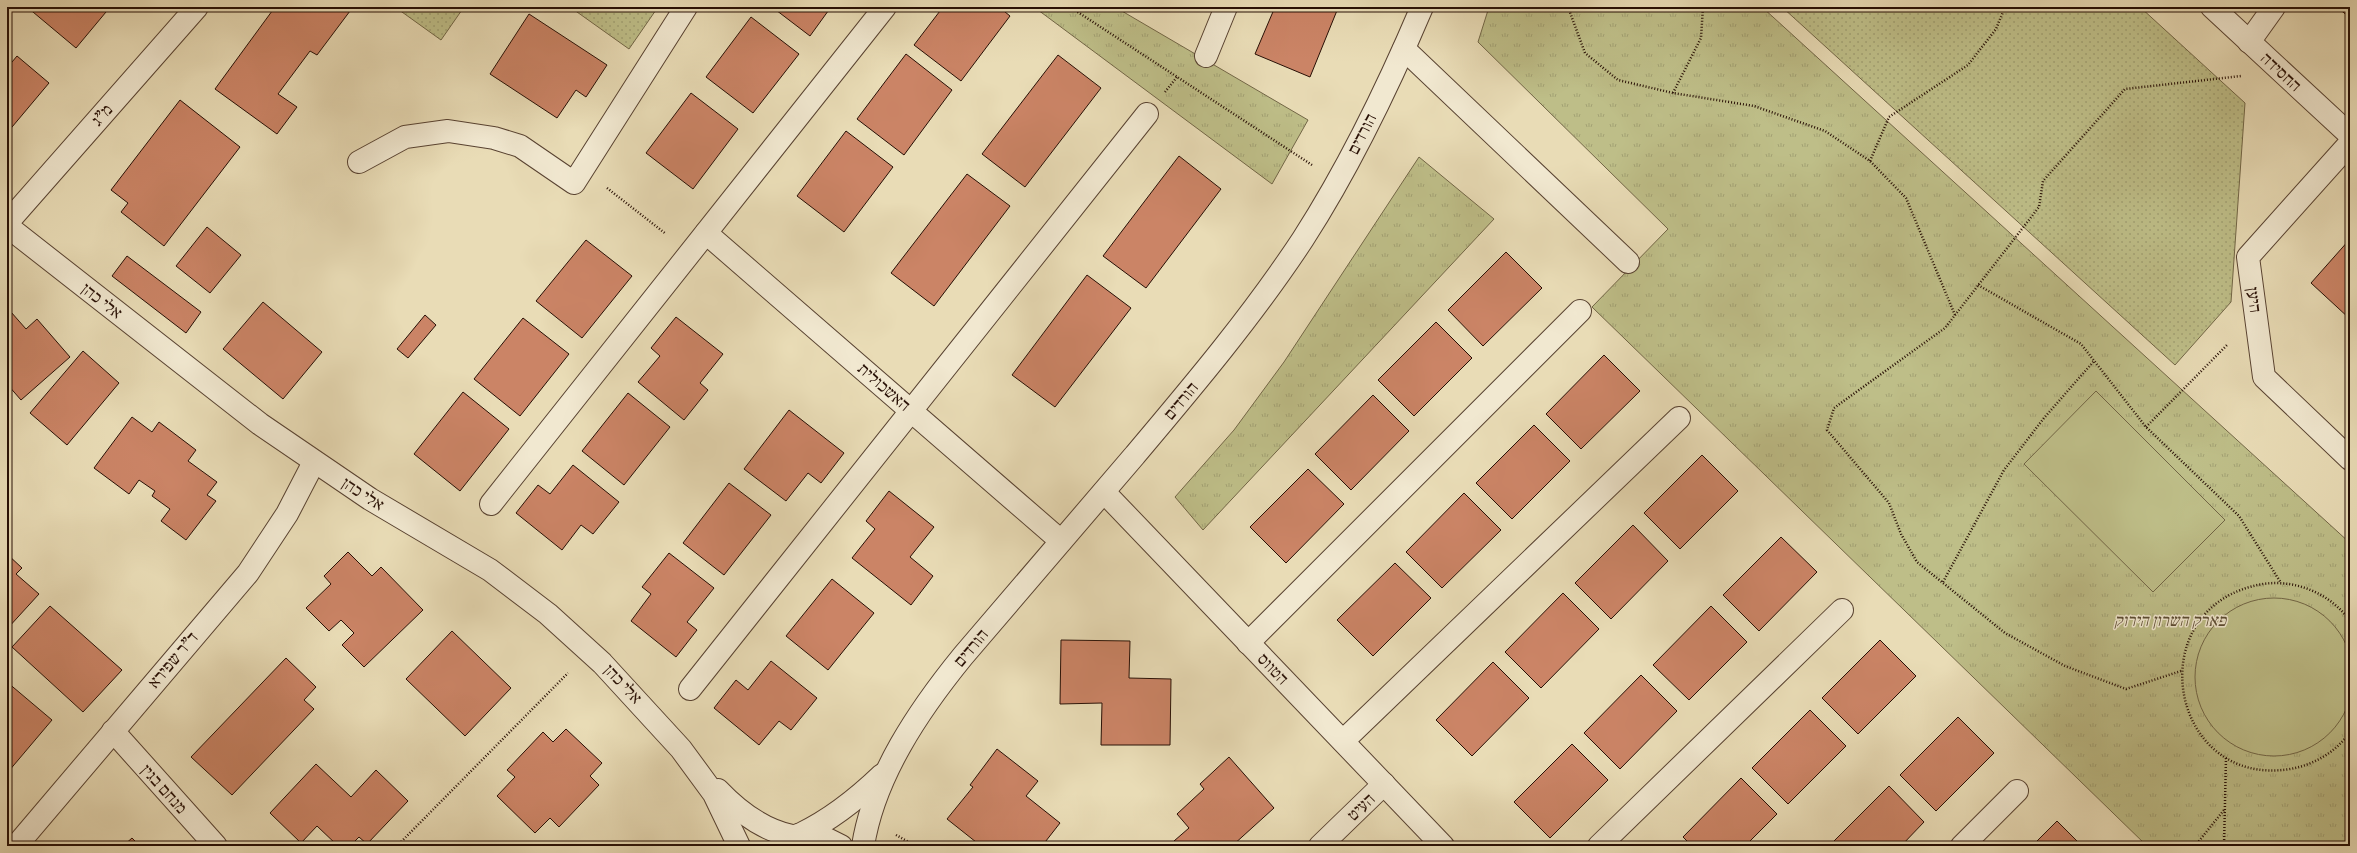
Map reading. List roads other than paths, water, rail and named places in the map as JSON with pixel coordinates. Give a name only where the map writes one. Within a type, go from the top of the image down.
[{"type":"street","name":"מ\"ג","points":[[7,223],[197,7]]},
{"type":"street","points":[[359,162],[405,137],[448,132],[494,138],[520,146],[574,183],[686,7]]},
{"type":"street","points":[[491,504],[885,7]]},
{"type":"street","points":[[1206,56],[1226,7]]},
{"type":"street","name":"הורדים","points":[[863,846],[872,809],[892,763],[919,716],[956,665],[1104,492],[1246,321],[1303,238],[1355,150],[1422,7]]},
{"type":"street","name":"החסידה","points":[[2212,7],[2279,71],[2350,135]]},
{"type":"street","points":[[2249,42],[2274,7]]},
{"type":"street","points":[[1404,48],[1628,262]]},
{"type":"street","points":[[690,689],[1147,114]]},
{"type":"street","name":"היען","points":[[2350,143],[2248,257],[2264,377],[2350,459]]},
{"type":"street","name":"אלי כהן","points":[[7,226],[213,389],[314,462],[392,513],[500,578],[535,603],[590,650],[659,724],[702,776],[725,814],[739,846]]},
{"type":"street","name":"האשכולית","points":[[706,233],[1062,541]]},
{"type":"street","points":[[1248,643],[1580,311]]},
{"type":"street","points":[[1343,742],[1679,418]]},
{"type":"street","name":"ד\"ר שפירא","points":[[16,846],[255,564],[287,514],[314,462]]},
{"type":"street","name":"הטווס","points":[[1104,492],[1443,846]]},
{"type":"street","points":[[1600,846],[1842,610]]},
{"type":"street","name":"מנחם בגין","points":[[113,731],[216,846]]},
{"type":"street","name":"הורדים","points":[[772,846],[832,818],[868,790],[892,763]]},
{"type":"street","name":"אלי כהן","points":[[702,776],[751,818],[781,834],[819,835],[841,846]]},
{"type":"street","name":"העיט","points":[[1320,846],[1384,784]]},
{"type":"street","points":[[1962,846],[2017,791]]},
{"type":"park label","name":"פארק השרון הירוק","points":[[2170,620]]}]
